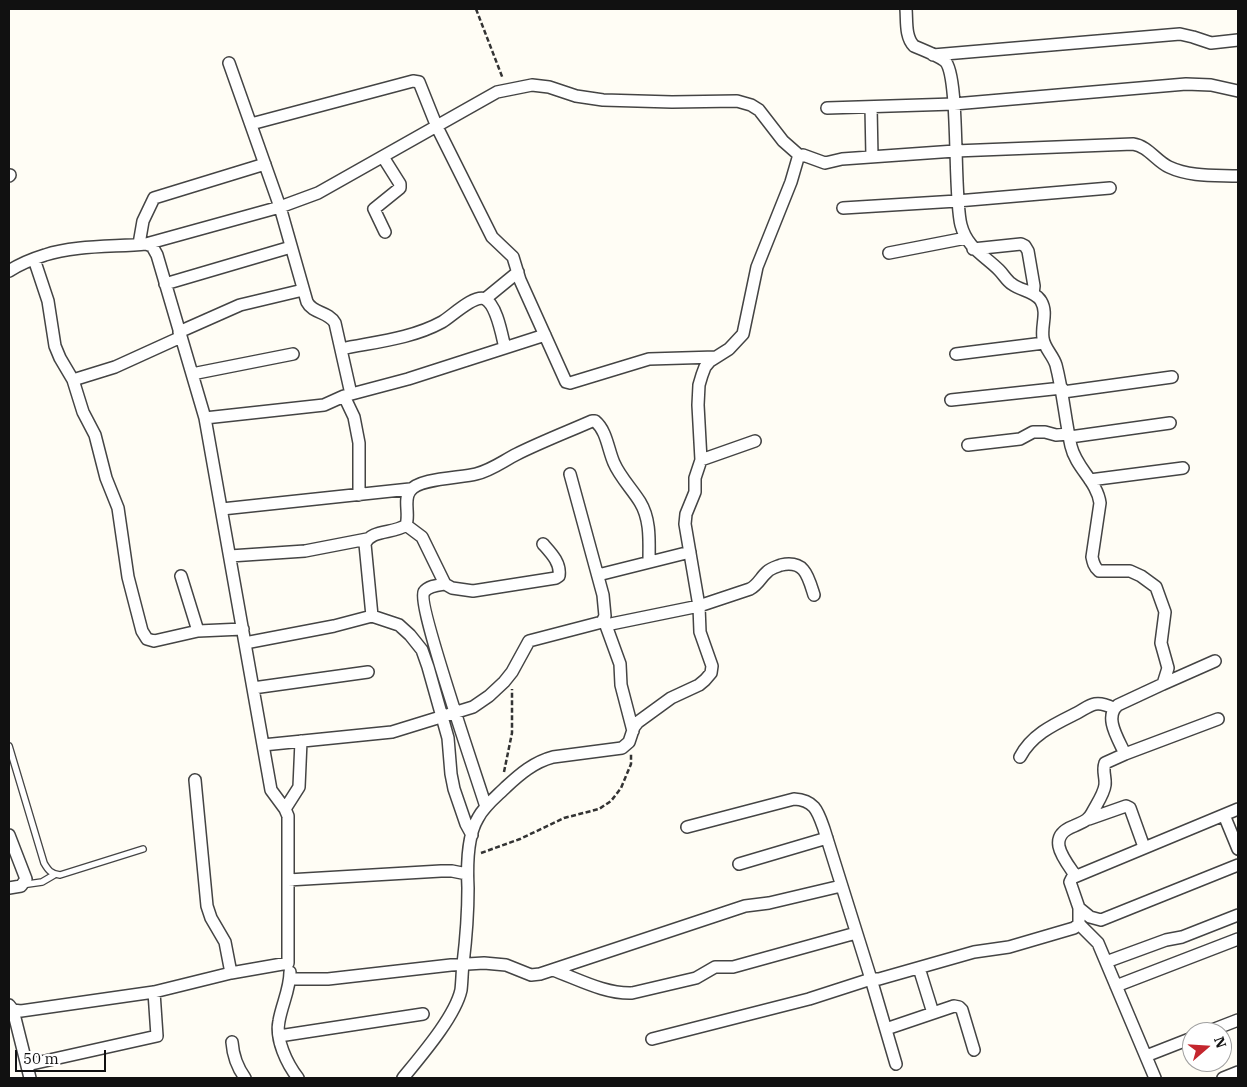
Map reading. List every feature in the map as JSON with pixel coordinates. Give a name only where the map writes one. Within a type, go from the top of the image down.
[{"type":"street","points":[[906,9],[908,36],[911,43],[944,61],[950,71],[954,104],[957,201],[961,226],[966,238],[974,249],[999,270],[1012,285],[1033,294],[1040,300],[1045,312],[1042,334],[1044,343],[1054,358],[1074,453],[1097,490],[1100,503],[1092,557],[1096,568],[1103,572],[1134,572],[1152,583],[1159,592],[1164,612],[1161,644],[1168,668],[1163,684]]},
{"type":"street","points":[[933,55],[1180,34],[1194,36],[1211,43],[1238,40]]},
{"type":"street","points":[[229,63],[280,207],[306,302],[311,309],[329,315],[332,319],[360,443],[359,495]]},
{"type":"street","points":[[251,124],[413,81],[419,82],[437,126],[492,237],[513,257],[566,382],[570,383],[649,359],[717,356]]},
{"type":"street","points":[[827,108],[954,104],[1186,84],[1212,85],[1238,91]]},
{"type":"street","points":[[9,271],[34,259],[63,250],[143,244],[280,207],[318,193],[497,92],[537,85],[576,96],[603,100],[737,101],[751,105],[759,110],[783,141],[800,156],[804,155],[825,163],[839,159],[955,151],[1133,144],[1142,147],[1167,166],[1179,171],[1238,176]]},
{"type":"street","points":[[871,107],[872,157]]},
{"type":"street","points":[[403,1078],[433,1040],[454,1007],[461,991],[468,888],[466,874],[472,835],[477,818],[500,793],[534,764],[542,760],[626,746],[638,722],[671,698],[699,685],[706,680],[710,673],[712,666],[700,632],[699,606],[685,519],[695,492],[695,478],[701,460],[698,405],[699,385],[705,367],[710,361],[729,349],[743,334],[757,267],[800,156]]},
{"type":"street","points":[[383,157],[400,184],[400,188],[374,209],[385,232]]},
{"type":"street","points":[[143,244],[143,221],[154,198],[265,164]]},
{"type":"street","points":[[843,208],[957,201],[1110,188]]},
{"type":"street","points":[[889,253],[966,238]]},
{"type":"street","points":[[143,244],[152,246],[157,254],[205,418],[272,790],[286,809],[288,816],[288,963],[291,974],[279,1022],[279,1036],[296,1078]]},
{"type":"street","points":[[974,249],[1020,244],[1025,246],[1028,251],[1034,286],[1033,294]]},
{"type":"street","points":[[165,284],[291,247]]},
{"type":"street","points":[[34,259],[48,301],[55,346],[74,380],[83,412],[95,435],[106,478],[118,508],[128,577],[142,631],[147,639],[154,641],[198,631],[243,629]]},
{"type":"street","points":[[340,348],[416,333],[442,322],[477,298],[484,298],[518,272]]},
{"type":"street","points":[[74,380],[115,366],[240,305],[303,290]]},
{"type":"street","points":[[484,298],[489,303],[499,323],[505,348]]},
{"type":"street","points":[[205,418],[324,405],[348,395],[408,379],[545,335]]},
{"type":"street","points":[[956,354],[1044,343]]},
{"type":"street","points":[[192,374],[293,354]]},
{"type":"street","points":[[950,400],[1172,378]]},
{"type":"street","points":[[222,510],[410,489],[448,477],[475,475],[595,421],[603,431],[617,470],[641,503],[649,533],[649,562]]},
{"type":"street","points":[[968,445],[1020,439],[1033,432],[1070,436],[1170,423]]},
{"type":"street","points":[[701,460],[755,441]]},
{"type":"street","points":[[1090,480],[1183,468]]},
{"type":"street","points":[[570,474],[606,608],[605,623],[620,664],[621,685],[632,731]]},
{"type":"street","points":[[406,525],[407,495],[410,489]]},
{"type":"street","points":[[230,556],[312,550],[367,539],[406,525]]},
{"type":"street","points":[[406,525],[422,537],[445,584],[452,588],[473,591],[559,576],[560,571],[557,563],[543,544]]},
{"type":"street","points":[[367,539],[365,544],[372,616]]},
{"type":"street","points":[[598,574],[690,552]]},
{"type":"street","points":[[263,745],[392,732],[456,713],[473,707],[489,696],[512,672],[529,641],[599,624],[699,606],[750,588],[768,570],[785,564],[799,566],[804,570],[814,595]]},
{"type":"street","points":[[182,576],[198,631]]},
{"type":"street","points":[[445,584],[428,588],[424,592],[426,617],[433,645],[486,807]]},
{"type":"street","points":[[246,643],[334,626],[372,616],[399,625],[422,650],[448,738],[454,789],[466,824],[472,835]]},
{"type":"street","points":[[1125,754],[1112,725],[1111,712],[1113,708],[1118,704],[1215,661]]},
{"type":"street","points":[[253,688],[368,672]]},
{"type":"street","points":[[1020,757],[1036,736],[1094,704],[1107,705],[1113,708]]},
{"type":"street","points":[[1089,818],[1106,783],[1103,770],[1105,763],[1218,719]]},
{"type":"street","points":[[286,809],[299,787],[301,741]]},
{"type":"street","points":[[195,780],[207,906],[210,918],[224,942],[231,973]]},
{"type":"street","points":[[687,827],[794,799],[804,800],[811,804],[818,812],[896,1064]]},
{"type":"street","points":[[1075,875],[1061,854],[1058,847],[1059,841],[1065,830],[1089,818],[1128,806],[1144,847]]},
{"type":"street","points":[[652,1039],[800,1002],[871,979],[879,979],[984,950],[1010,947],[1074,928],[1079,924],[1080,908],[1070,882],[1075,875],[1238,810]]},
{"type":"street","points":[[1224,815],[1238,849]]},
{"type":"street","points":[[9,835],[26,875],[26,879],[21,886],[9,888]]},
{"type":"street","points":[[739,864],[826,838]]},
{"type":"street","points":[[1080,908],[1090,917],[1101,920],[1238,865]]},
{"type":"street","points":[[288,880],[441,871],[466,874]]},
{"type":"street","points":[[290,979],[338,978],[484,963],[506,965],[531,975],[540,974],[745,906],[769,903],[841,886]]},
{"type":"street","points":[[1106,962],[1166,940],[1182,937],[1238,915]]},
{"type":"street","points":[[1079,924],[1098,943],[1155,1078]]},
{"type":"street","points":[[553,970],[607,990],[632,993],[696,978],[715,968],[733,967],[856,933]]},
{"type":"street","points":[[1116,986],[1238,938]]},
{"type":"street","points":[[11,1007],[21,1011],[154,992],[231,973],[288,963]]},
{"type":"street","points":[[919,968],[934,1013]]},
{"type":"street","points":[[27,1065],[157,1036],[154,992]]},
{"type":"street","points":[[886,1029],[954,1006],[959,1007],[962,1010],[974,1050]]},
{"type":"street","points":[[11,1007],[30,1078]]},
{"type":"street","points":[[279,1036],[423,1014]]},
{"type":"street","points":[[232,1042],[238,1067],[246,1078]]},
{"type":"street","points":[[1146,1056],[1182,1042]]},
{"type":"lane","points":[[9,746],[44,863],[54,875]]},
{"type":"lane","points":[[21,886],[42,882],[54,875],[60,875],[143,849]]},
{"type":"path","points":[[476,9],[502,72],[505,91]]},
{"type":"path","points":[[500,793],[512,733],[512,672]]},
{"type":"path","points":[[469,857],[520,839],[564,818],[598,809],[610,801],[621,788],[631,764],[631,752],[626,746]]}]
